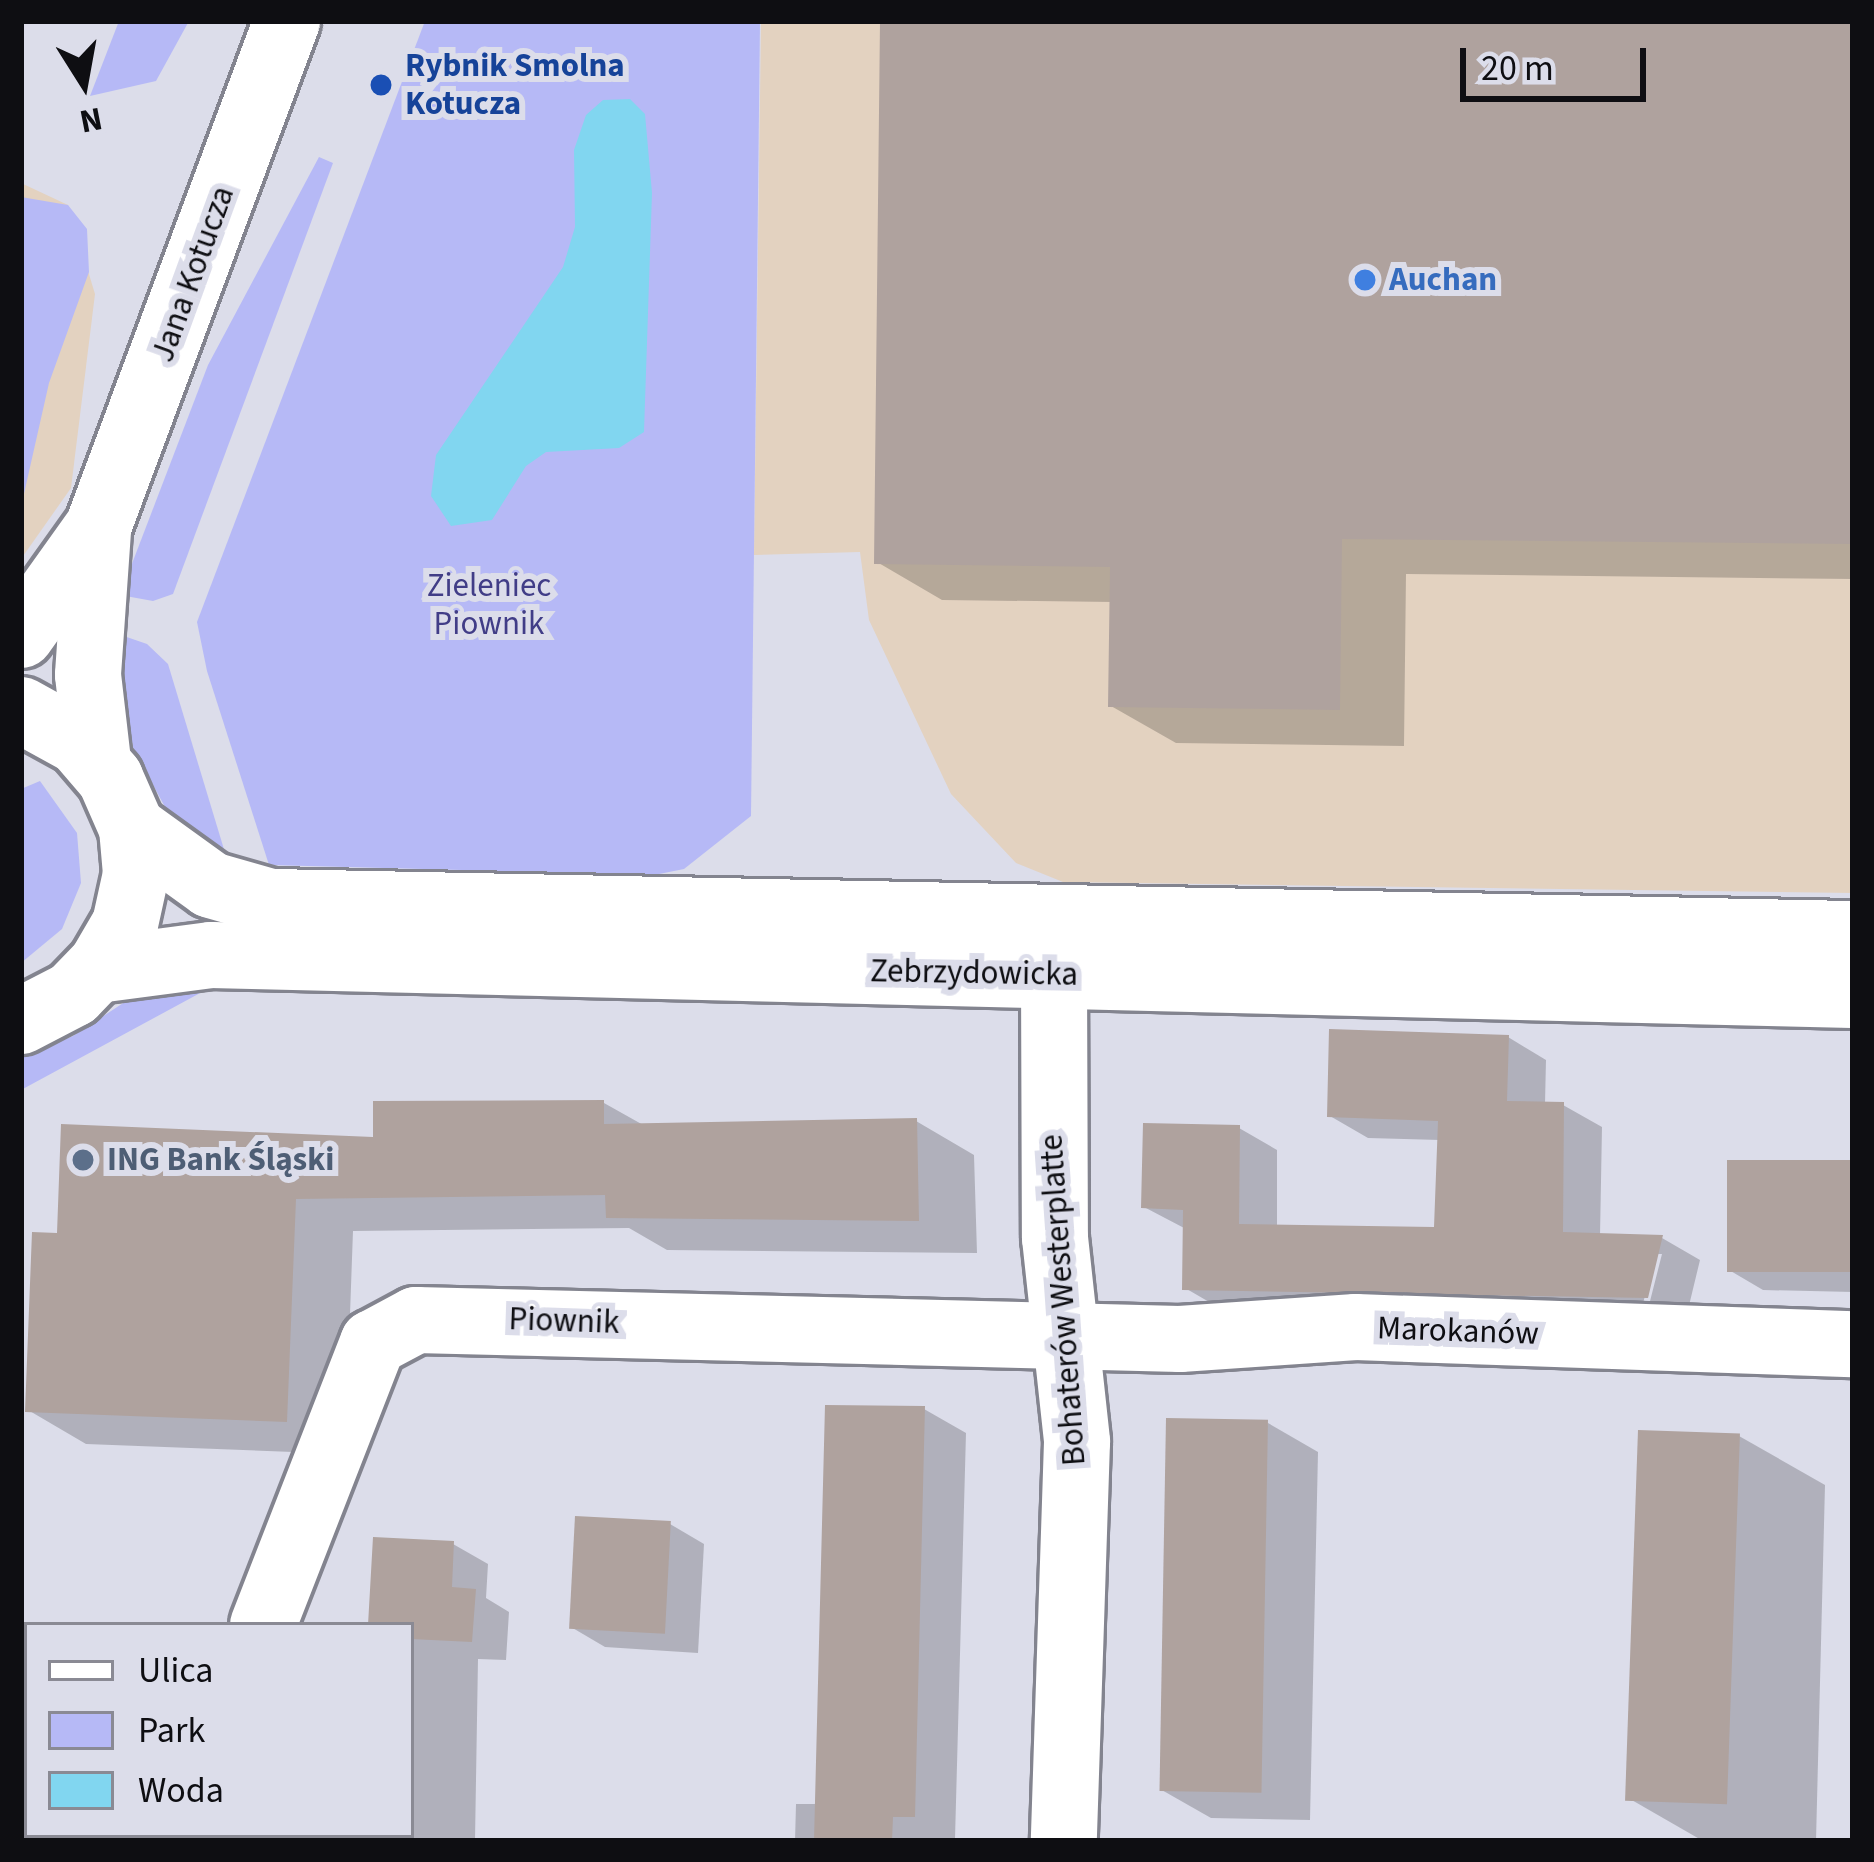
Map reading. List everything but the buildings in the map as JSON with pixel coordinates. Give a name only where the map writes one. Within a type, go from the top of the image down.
[{"type":"street","name":"Jana Kotucza","points":[[21,635],[98,527],[287,21]]},
{"type":"street","name":"Jana Kotucza","points":[[98,527],[88,675],[98,762]]},
{"type":"street","points":[[21,710],[58,726],[98,762],[131,828],[132,900],[97,970],[56,1006],[21,1021]]},
{"type":"street","name":"Zebrzydowicka","points":[[131,828],[211,885],[272,902],[1853,934]]},
{"type":"street","name":"Zebrzydowicka","points":[[97,970],[211,955],[1853,995]]},
{"type":"street","name":"Bohaterów Westerplatte","points":[[1054,974],[1054,1238],[1077,1442],[1064,1841]]},
{"type":"street","name":"Piownik","points":[[264,1622],[373,1343],[416,1320],[1064,1334]]},
{"type":"street","name":"Marokanów","points":[[1064,1334],[1180,1339],[1356,1327],[1853,1344]]},
{"type":"shaded area","name":"Auchan","points":[[761,21],[1853,21],[1853,893],[1063,882],[1016,863],[951,794],[869,620],[860,552],[754,555]]},
{"type":"shaded area","points":[[21,183],[68,205],[95,294],[71,488],[21,559]]},
{"type":"green space","points":[[119,21],[189,21],[156,81],[90,96]]},
{"type":"green space","name":"Zieleniec Piownik","points":[[425,21],[760,21],[751,816],[684,869],[654,875],[269,865],[207,671],[197,622]]},
{"type":"green space","points":[[319,157],[333,163],[173,594],[153,601],[120,595],[208,365]]},
{"type":"green space","points":[[21,197],[68,205],[87,229],[89,272],[49,383],[21,507]]},
{"type":"green space","points":[[115,633],[147,644],[168,664],[226,856],[171,818],[133,748]]},
{"type":"green space","points":[[40,781],[77,833],[81,883],[62,929],[21,963],[21,789]]},
{"type":"green space","points":[[226,979],[21,1090],[21,1058],[73,1036],[140,992]]},
{"type":"water","points":[[630,99],[645,114],[652,193],[644,432],[619,448],[546,452],[526,466],[492,520],[451,526],[431,496],[436,455],[563,267],[575,227],[574,150],[586,115],[603,100]]},
{"type":"place","name":"Rybnik Smolna Kotucza","points":[[381,85]]},
{"type":"place","name":"Auchan","points":[[1365,280]]},
{"type":"place","name":"ING Bank Śląski","points":[[83,1160]]}]
